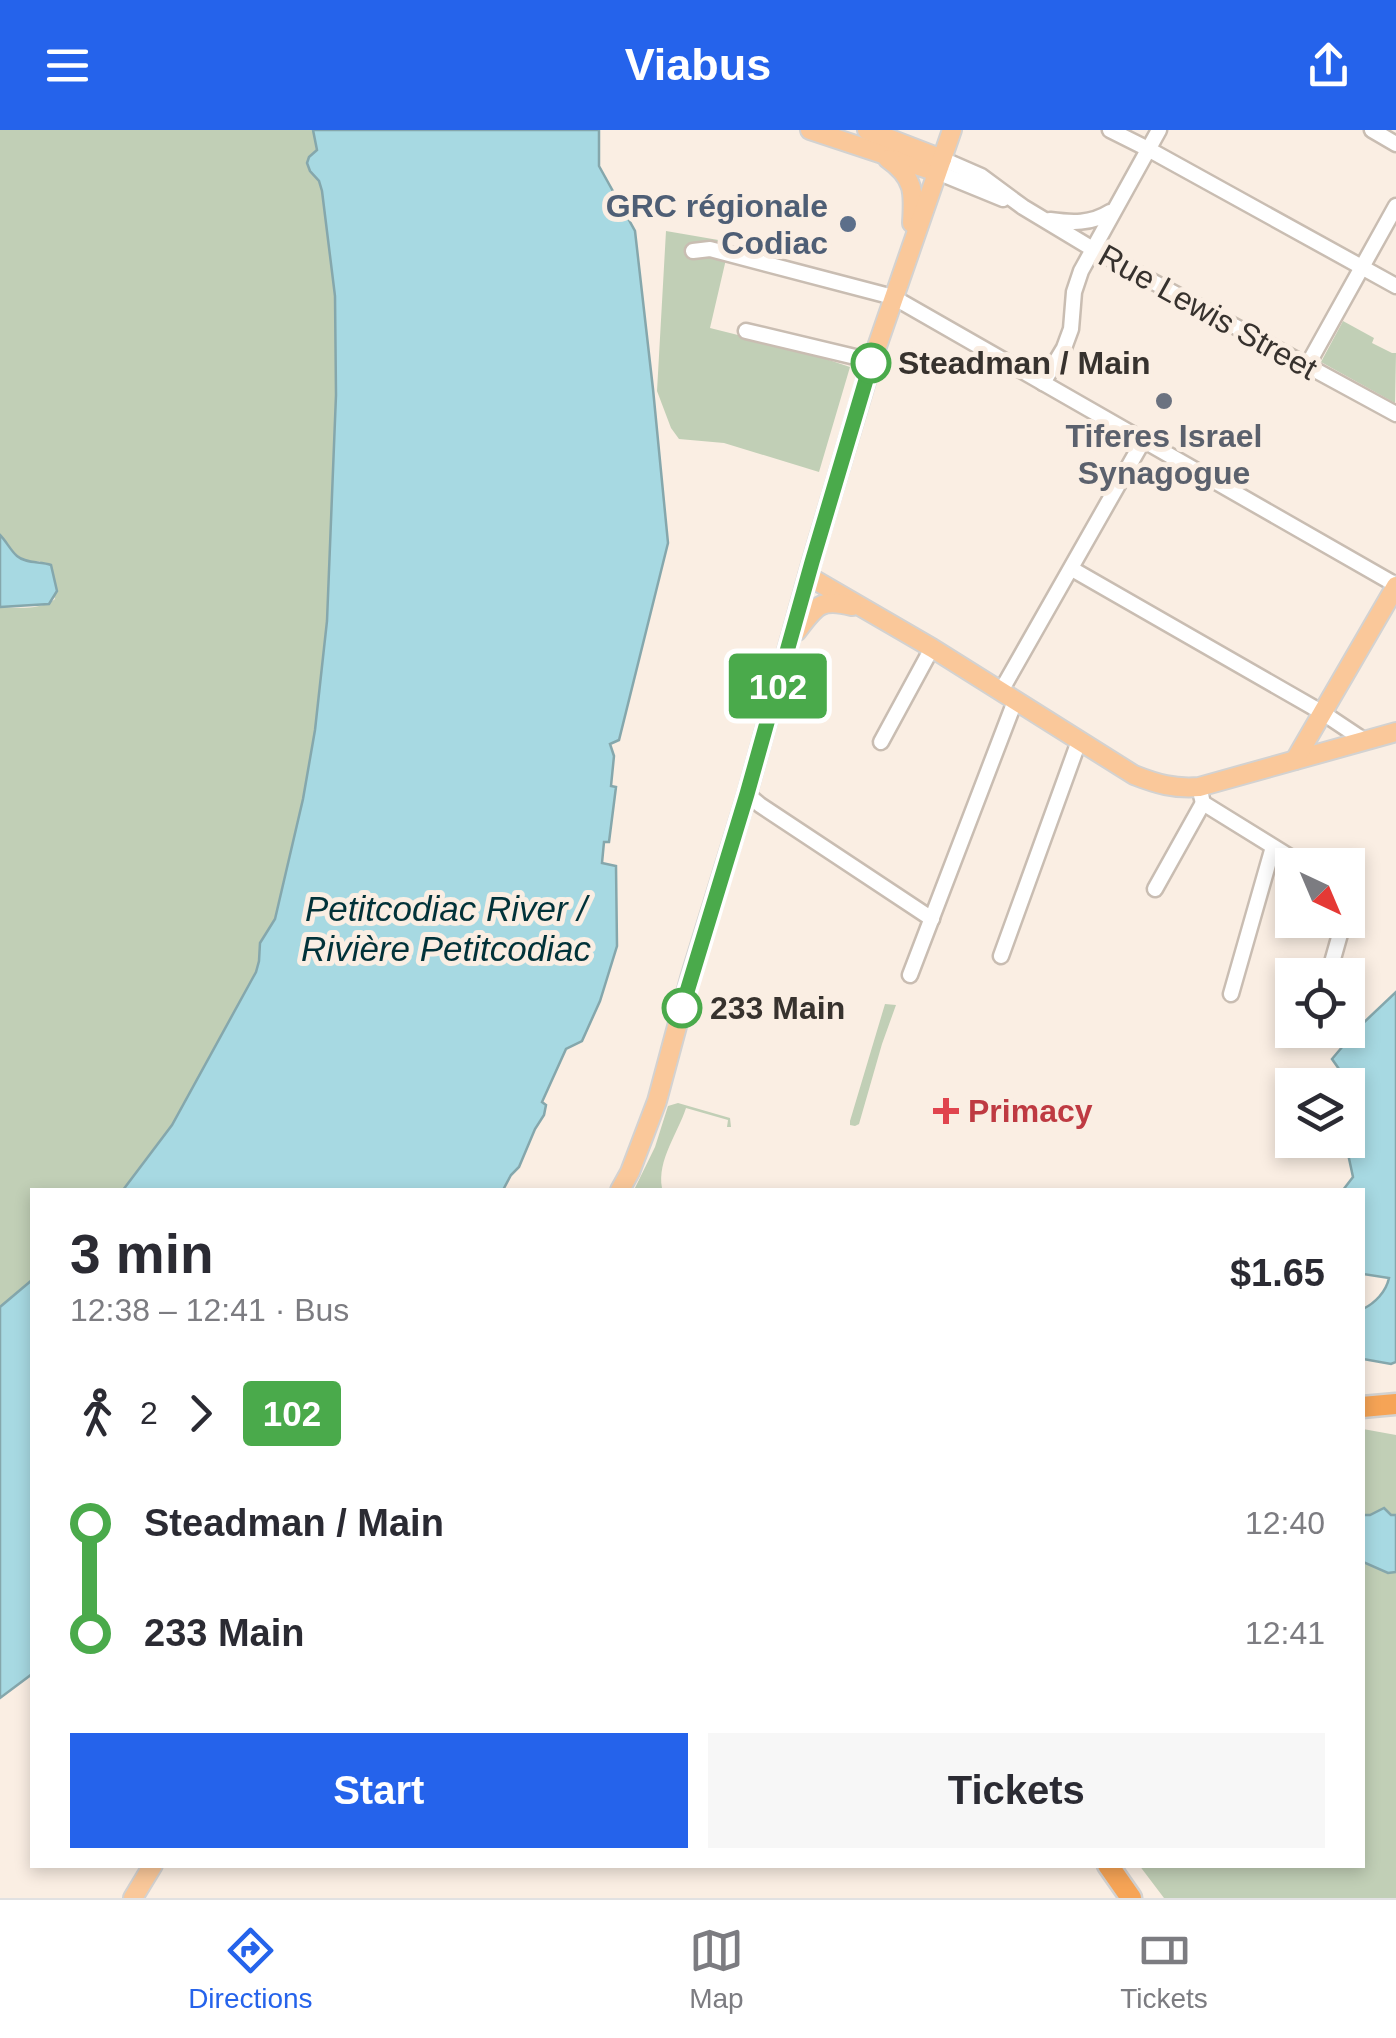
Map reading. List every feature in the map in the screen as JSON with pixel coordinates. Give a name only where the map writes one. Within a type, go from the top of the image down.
[{"type":"highway","points":[[1365,1406],[1394,1405]]},
{"type":"highway","points":[[1110,1868],[1130,1898]]},
{"type":"main road","points":[[810,130],[939,165]]},
{"type":"main road","points":[[867,130],[939,165]]},
{"type":"main road","points":[[621,1188],[657,1101],[872,361],[952,130]]},
{"type":"main road","points":[[876,150],[910,179],[910,250]]},
{"type":"main road","points":[[808,576],[932,648],[1134,775],[1160,786],[1201,795],[1295,760],[1396,732]]},
{"type":"main road","points":[[1295,760],[1396,585]]},
{"type":"main road","points":[[792,637],[818,605],[832,600],[868,609]]},
{"type":"main road","points":[[132,1898],[151,1868]]},
{"type":"street","points":[[1110,130],[1396,286]]},
{"type":"street","points":[[1043,384],[1068,338],[1074,292],[1092,248],[1158,130]]},
{"type":"street","points":[[1372,130],[1396,144]]},
{"type":"street","name":"Rue Lewis Street","points":[[939,165],[981,176],[1022,207],[1092,248],[1396,414]]},
{"type":"street","points":[[1307,366],[1396,206]]},
{"type":"street","points":[[1044,220],[1084,222],[1114,210]]},
{"type":"street","points":[[693,251],[710,250],[893,297],[1396,585]]},
{"type":"street","points":[[746,330],[872,361]]},
{"type":"street","points":[[910,975],[1008,696],[1143,441]]},
{"type":"street","points":[[1072,569],[1366,740]]},
{"type":"street","points":[[880,742],[932,648]]},
{"type":"street","points":[[1001,956],[1079,741]]},
{"type":"street","points":[[747,794],[932,918]]},
{"type":"street","points":[[1155,890],[1201,795],[1273,848],[1231,994]]},
{"type":"green space","points":[[0,130],[313,130],[317,151],[309,157],[322,191],[335,296],[336,395],[327,621],[303,799],[275,919],[260,943],[256,972],[172,1126],[125,1188],[30,1188],[30,1282],[0,1307],[0,607],[36,607],[55,599],[40,561],[21,558],[0,535]]},
{"type":"green space","points":[[666,231],[730,242],[710,328],[850,367],[819,472],[724,443],[679,439],[671,428],[657,391]]},
{"type":"green space","points":[[1343,321],[1374,338],[1372,343],[1396,353],[1395,403],[1321,362]]},
{"type":"green space","points":[[885,1004],[896,1005],[859,1124],[850,1125],[850,1121]]},
{"type":"green space","points":[[678,1103],[730,1118],[731,1127],[727,1127],[728,1120],[686,1108],[663,1167],[662,1188],[635,1188],[655,1147],[668,1106]]},
{"type":"green space","points":[[1365,1429],[1396,1435],[1396,1515],[1365,1515]]},
{"type":"green space","points":[[1365,1563],[1388,1573],[1396,1572],[1396,1898],[1164,1898],[1141,1868],[1365,1868]]},
{"type":"water","name":"Petitcodiac River / Rivière Petitcodiac","points":[[313,130],[599,130],[599,166],[635,231],[668,543],[619,740],[610,744],[614,756],[611,786],[616,787],[609,842],[604,842],[602,863],[616,866],[617,946],[600,1001],[582,1041],[566,1049],[542,1102],[546,1105],[544,1115],[519,1167],[504,1188],[125,1188],[172,1125],[256,972],[260,943],[275,919],[303,799],[327,621],[336,395],[335,296],[322,191],[307,163],[317,150]]},
{"type":"water","points":[[0,535],[21,559],[51,565],[57,591],[49,604],[0,607]]},
{"type":"water","points":[[1396,992],[1396,1362],[1391,1364],[1365,1359],[1365,1308],[1379,1296],[1389,1278],[1365,1274],[1365,1188],[1345,1188],[1353,1177],[1349,1158],[1365,1158],[1365,1068],[1338,1068],[1332,1059],[1341,1048],[1365,1048],[1365,1021]]},
{"type":"water","points":[[30,1282],[30,1676],[0,1698],[0,1307]]},
{"type":"water","points":[[1384,1508],[1396,1515],[1396,1572],[1388,1573],[1365,1563],[1365,1515]]},
{"type":"bus line","name":"102","points":[[682,1008],[871,363]]},
{"type":"place","name":"GRC régionale Codiac","points":[[848,224]]},
{"type":"place","name":"Steadman / Main","points":[[871,363]]},
{"type":"place","name":"Tiferes Israel Synagogue","points":[[1164,401]]},
{"type":"place","name":"233 Main","points":[[682,1008]]},
{"type":"place","name":"Primacy","points":[[946,1111]]}]
